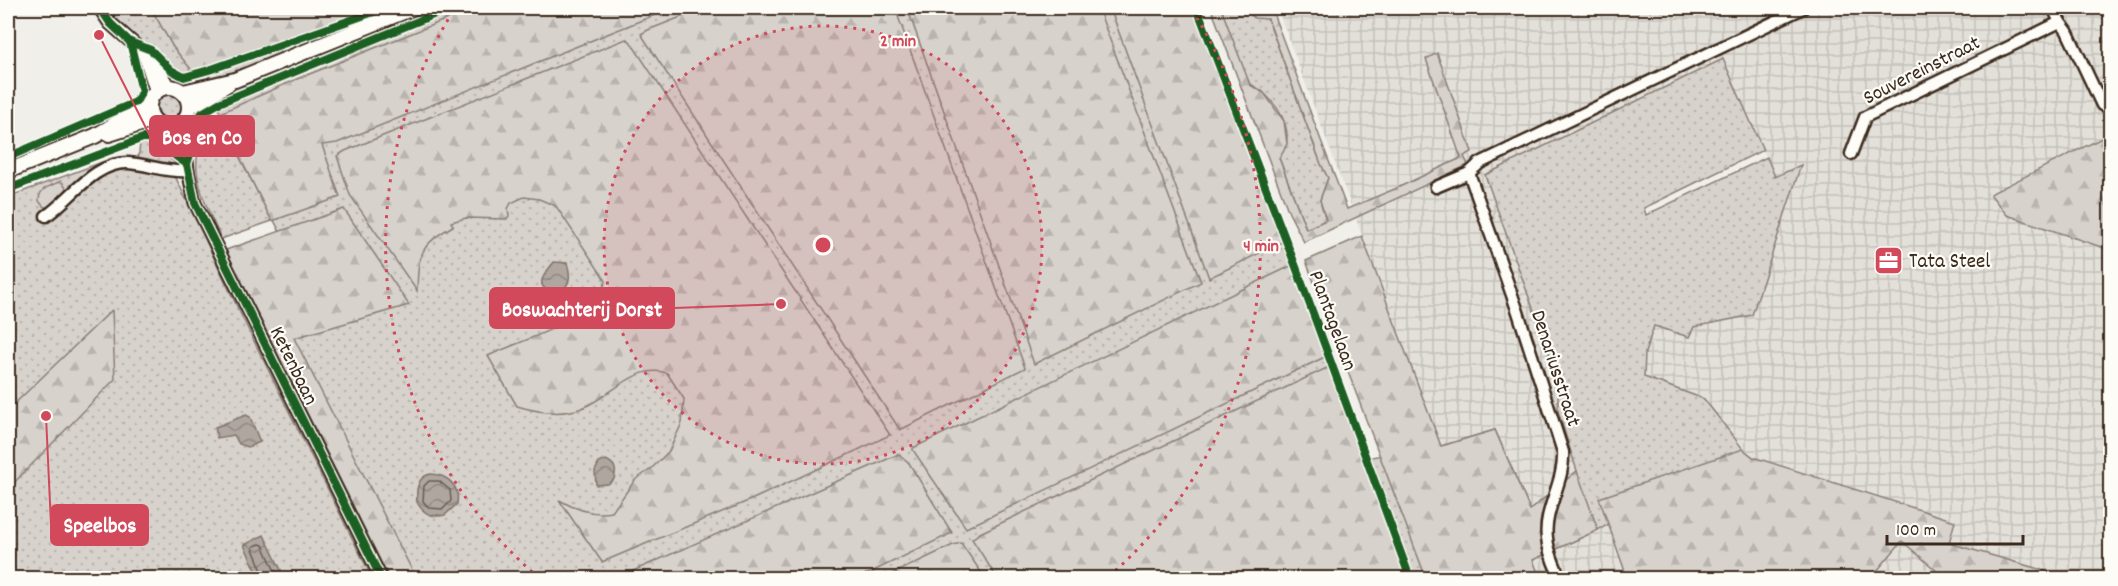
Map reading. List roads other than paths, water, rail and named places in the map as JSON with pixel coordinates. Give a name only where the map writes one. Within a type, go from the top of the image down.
[{"type":"main road","points":[[8,171],[95,136],[148,105],[162,89],[183,92],[235,80],[413,8]]},
{"type":"main road","points":[[189,107],[208,98],[235,80]]},
{"type":"main road","points":[[148,105],[153,120],[159,125],[174,125],[187,116],[189,107],[183,92]]},
{"type":"main road","points":[[95,136],[114,133],[153,120]]},
{"type":"street","points":[[100,8],[110,23],[157,65],[162,89]]},
{"type":"street","points":[[1436,187],[1469,173],[1480,163],[1803,8]]},
{"type":"street","points":[[2053,8],[2067,30],[2103,105]]},
{"type":"street","name":"Souvereinstraat","points":[[1851,154],[1864,117],[2060,22]]},
{"type":"street","name":"Ketenbaan","points":[[174,125],[195,203],[381,579]]},
{"type":"street","points":[[46,216],[84,183],[117,164],[128,163],[167,171],[187,168]]},
{"type":"street","name":"Denariusstraat","points":[[1469,173],[1563,452],[1562,472],[1547,524],[1547,538],[1560,579]]},
{"type":"water","points":[[554,262],[567,263],[569,274],[567,285],[555,294],[548,291],[542,284],[544,275]]},
{"type":"water","points":[[246,415],[250,417],[260,442],[248,447],[239,444],[234,435],[217,438],[215,427]]},
{"type":"water","points":[[606,460],[614,467],[614,479],[608,484],[596,485],[595,471],[599,463]]},
{"type":"water","points":[[431,474],[447,479],[457,492],[457,504],[445,515],[428,514],[417,502],[417,489],[420,481],[426,475]]},
{"type":"water","points":[[264,535],[285,578],[260,578],[244,545]]},
{"type":"place","name":"Bos en Co","points":[[99,35]]},
{"type":"place","name":"Tata Steel","points":[[1888,260]]},
{"type":"place","name":"Boswachterij Dorst","points":[[781,304]]},
{"type":"place","name":"Speelbos","points":[[46,416]]}]
